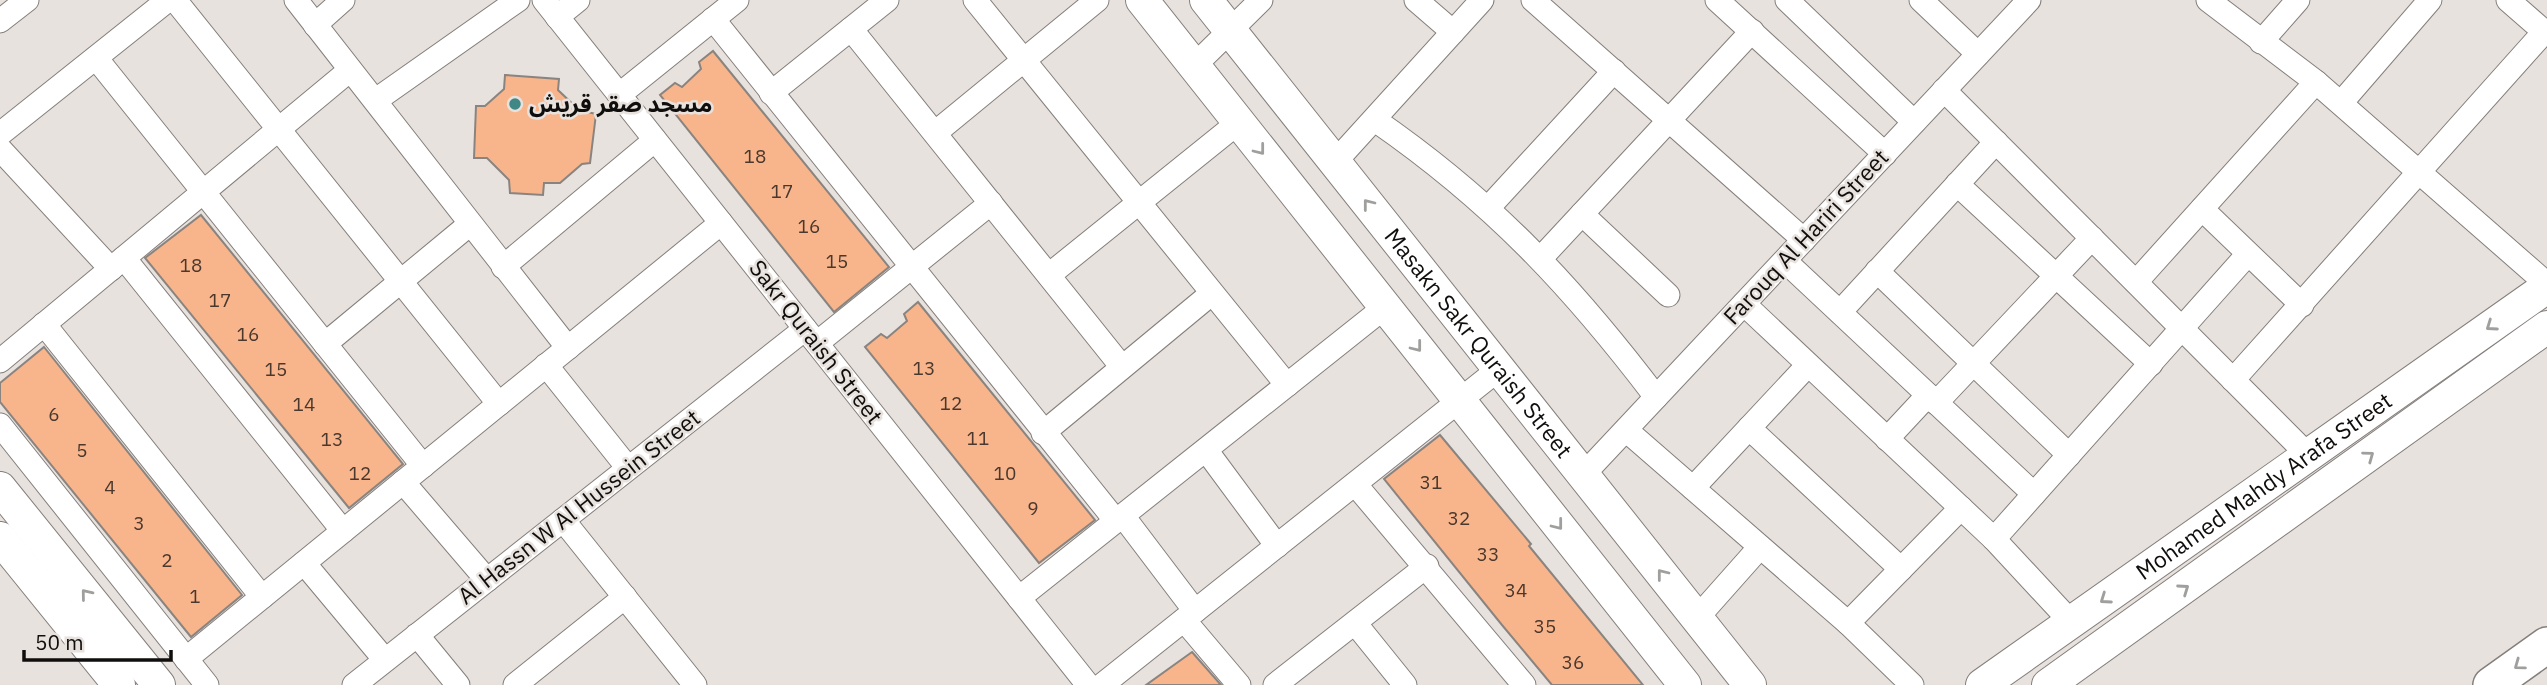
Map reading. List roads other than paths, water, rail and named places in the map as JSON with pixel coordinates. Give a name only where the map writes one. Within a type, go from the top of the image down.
[{"type":"main road","points":[[2491,685],[2547,645]]},
{"type":"street","points":[[0,21],[27,0]]},
{"type":"street","points":[[0,134],[169,0]]},
{"type":"street","points":[[175,0],[499,404]]},
{"type":"street","points":[[296,0],[568,348]]},
{"type":"street","points":[[315,25],[343,0]]},
{"type":"street","points":[[376,100],[518,0]]},
{"type":"street","points":[[551,8],[578,0]]},
{"type":"street","points":[[619,94],[737,0]]},
{"type":"street","points":[[771,93],[887,0]]},
{"type":"street","points":[[975,0],[1287,385]]},
{"type":"street","points":[[934,133],[1097,0]]},
{"type":"street","points":[[1142,0],[1460,401],[1679,683]]},
{"type":"street","name":"Masakn Sakr Quraish Street","points":[[1206,0],[1750,685]]},
{"type":"street","points":[[1195,66],[1261,0]]},
{"type":"street","points":[[1416,0],[1453,32]]},
{"type":"street","points":[[1335,162],[1376,120],[1482,0]]},
{"type":"street","points":[[1534,0],[1804,240]]},
{"type":"street","points":[[1717,0],[1885,153]]},
{"type":"street","points":[[1787,0],[1914,122]]},
{"type":"street","points":[[1921,0],[1978,54]]},
{"type":"street","name":"Farouq Al Hariri Street","points":[[1583,475],[2029,0]]},
{"type":"street","points":[[2208,0],[2341,103],[2547,285]]},
{"type":"street","points":[[2260,42],[2298,0]]},
{"type":"street","points":[[2341,103],[2430,0]]},
{"type":"street","points":[[2233,380],[2546,33],[2508,0]]},
{"type":"street","name":"Sakr Quraish Street","points":[[551,8],[1087,685]]},
{"type":"street","points":[[713,19],[1043,433],[1120,518],[1239,685]]},
{"type":"street","points":[[851,29],[1122,367]]},
{"type":"street","points":[[1541,258],[1752,31]]},
{"type":"street","points":[[96,58],[423,466]]},
{"type":"street","points":[[0,361],[351,70]]},
{"type":"street","points":[[1489,207],[1614,71]]},
{"type":"street","points":[[2136,282],[2316,82]]},
{"type":"street","points":[[1944,90],[2308,455]]},
{"type":"street","points":[[1376,120],[1489,207],[1541,258],[1580,300],[1656,397]]},
{"type":"street","points":[[1049,275],[1239,122]]},
{"type":"street","points":[[503,267],[655,140]]},
{"type":"street","points":[[1840,312],[1996,142]]},
{"type":"street","points":[[0,149],[117,264],[343,531]]},
{"type":"street","points":[[1957,184],[2151,364]]},
{"type":"street","name":"Al Hassn W Al Hussein Street","points":[[354,685],[628,468],[811,336],[911,268],[991,203]]},
{"type":"street","points":[[2202,209],[2302,304]]},
{"type":"street","points":[[1582,214],[1668,295]]},
{"type":"street","points":[[186,659],[721,223]]},
{"type":"street","points":[[326,344],[470,224]]},
{"type":"street","points":[[1887,439],[1974,363],[2092,238]]},
{"type":"street","points":[[1994,539],[2248,254]]},
{"type":"street","points":[[1785,261],[2034,494]]},
{"type":"street","points":[[1877,271],[2069,455]]},
{"type":"street","name":"Mohamed Mahdy Arafa Street","points":[[1983,685],[2547,285]]},
{"type":"street","points":[[1043,433],[1211,294]]},
{"type":"street","points":[[1744,304],[1994,539],[2072,623]]},
{"type":"street","points":[[1019,598],[1385,307]]},
{"type":"street","points":[[44,324],[262,597]]},
{"type":"street","name":"Mohamed Mahdy Arafa Street","points":[[2048,685],[2547,327]]},
{"type":"street","points":[[546,365],[628,468]]},
{"type":"street","points":[[1693,488],[1808,365]]},
{"type":"street","points":[[1102,685],[1499,369]]},
{"type":"street","points":[[0,425],[207,685]]},
{"type":"street","points":[[1748,428],[1901,569]]},
{"type":"street","points":[[1626,430],[1848,623],[1912,685]]},
{"type":"street","points":[[1206,450],[1277,546]]},
{"type":"street","points":[[403,482],[487,580]]},
{"type":"street","points":[[1355,484],[1427,566],[1524,685]]},
{"type":"street","points":[[0,488],[159,685]]},
{"type":"street","points":[[1848,623],[1961,508]]},
{"type":"street","points":[[563,520],[695,685]]},
{"type":"street","points":[[0,538],[119,685]]},
{"type":"street","points":[[1697,618],[1760,547]]},
{"type":"street","points":[[304,562],[385,660]]},
{"type":"street","points":[[1275,685],[1427,566]]},
{"type":"street","points":[[528,681],[625,597]]},
{"type":"street","points":[[1355,623],[1405,685]]},
{"type":"street","points":[[417,635],[458,685]]},
{"type":"place","name":"مسجد صقر قريش","points":[[515,104]]}]
